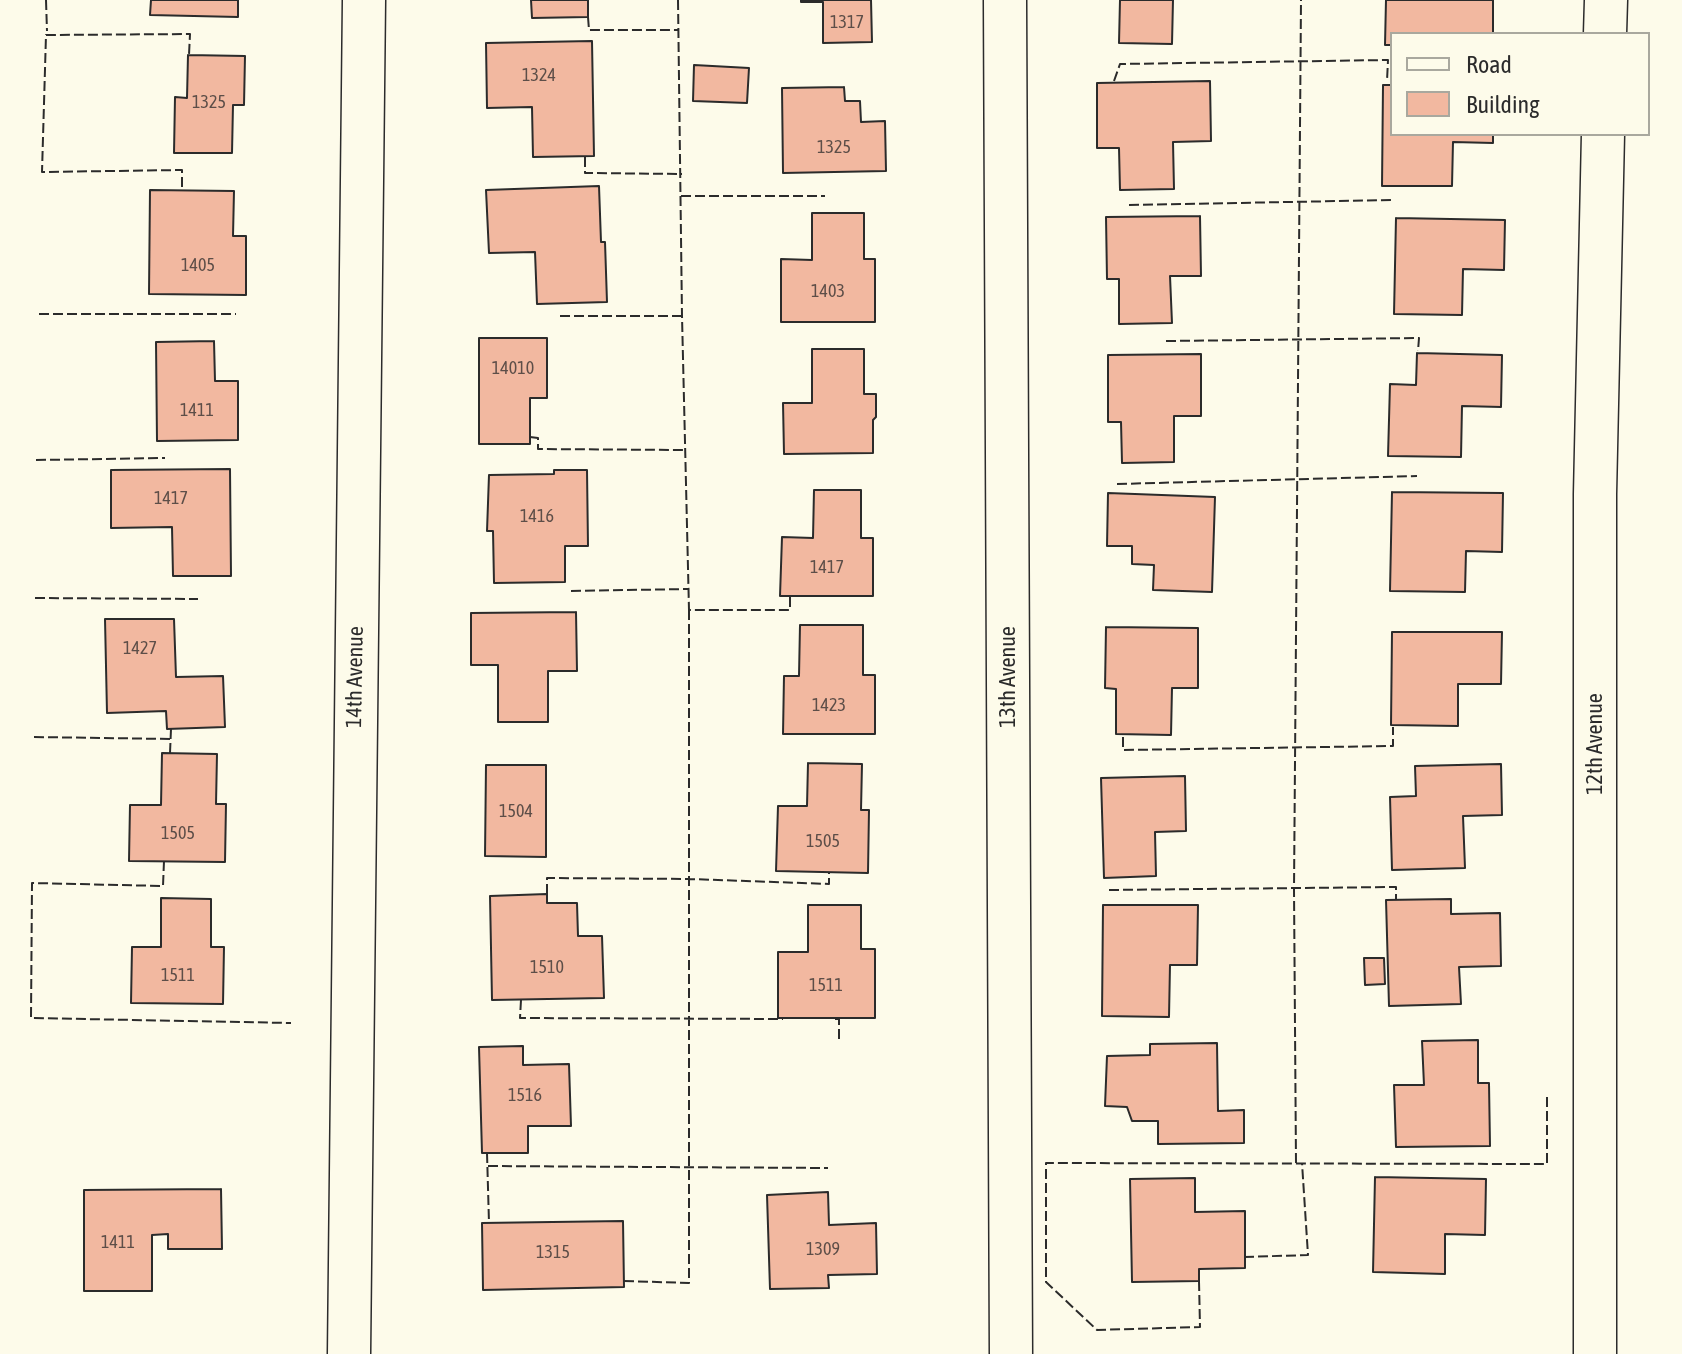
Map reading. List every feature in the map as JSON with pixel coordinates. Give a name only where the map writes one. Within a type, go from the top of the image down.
[{"type":"street","name":"14th Avenue","points":[[349,1354],[364,0]]},
{"type":"street","name":"13th Avenue","points":[[1005,0],[1011,1354]]},
{"type":"street","points":[[1605,32],[1606,0]]},
{"type":"street","name":"12th Avenue","points":[[1595,1354],[1595,494],[1603,136]]},
{"type":"building","points":[[151,0],[238,0],[238,17],[150,15]]},
{"type":"building","points":[[531,0],[588,0],[588,17],[532,18]]},
{"type":"building","points":[[801,0],[871,0],[872,42],[823,43],[823,2]]},
{"type":"building","points":[[1120,0],[1173,0],[1172,44],[1119,43]]},
{"type":"building","points":[[1386,0],[1493,0],[1493,32],[1390,32],[1390,45],[1385,45]]},
{"type":"building","points":[[592,41],[594,156],[533,157],[532,107],[487,108],[486,43]]},
{"type":"building","points":[[188,55],[245,56],[244,105],[233,105],[232,153],[174,153],[175,97],[187,98]]},
{"type":"building","points":[[694,65],[749,68],[747,103],[693,101]]},
{"type":"building","points":[[1210,81],[1211,141],[1173,142],[1174,189],[1120,190],[1119,148],[1097,148],[1097,83]]},
{"type":"building","points":[[1383,85],[1390,85],[1390,136],[1493,136],[1493,143],[1453,142],[1452,186],[1382,186]]},
{"type":"building","points":[[844,87],[845,101],[860,101],[861,122],[885,121],[886,171],[783,173],[782,88]]},
{"type":"building","points":[[599,186],[607,302],[537,304],[535,252],[489,253],[486,190]]},
{"type":"building","points":[[150,190],[234,191],[233,236],[246,236],[246,295],[149,294]]},
{"type":"building","points":[[812,213],[864,213],[864,259],[875,259],[875,322],[781,322],[781,259],[812,260]]},
{"type":"building","points":[[1200,216],[1201,276],[1170,276],[1172,323],[1119,324],[1119,279],[1107,279],[1106,217]]},
{"type":"building","points":[[1396,218],[1505,220],[1504,270],[1463,269],[1462,315],[1394,314]]},
{"type":"building","points":[[479,338],[547,338],[547,398],[530,398],[530,444],[479,444]]},
{"type":"building","points":[[214,341],[215,381],[238,381],[238,440],[157,441],[156,342]]},
{"type":"building","points":[[812,349],[864,349],[864,394],[876,394],[873,453],[784,454],[783,403],[812,403]]},
{"type":"building","points":[[1417,353],[1502,355],[1501,407],[1462,406],[1461,457],[1388,456],[1390,384],[1416,385]]},
{"type":"building","points":[[1201,354],[1201,416],[1174,416],[1174,462],[1122,463],[1121,422],[1108,422],[1108,355]]},
{"type":"building","points":[[230,469],[231,576],[173,576],[172,527],[111,528],[111,470]]},
{"type":"building","points":[[554,470],[587,470],[588,546],[565,546],[565,582],[494,583],[493,531],[487,531],[489,475],[554,474]]},
{"type":"building","points":[[814,490],[861,490],[861,538],[873,538],[873,596],[780,596],[782,537],[813,538]]},
{"type":"building","points":[[1392,492],[1503,493],[1502,552],[1466,551],[1465,592],[1390,591]]},
{"type":"building","points":[[1108,493],[1215,497],[1212,592],[1153,590],[1154,565],[1132,564],[1132,546],[1107,546]]},
{"type":"building","points":[[576,612],[577,671],[548,671],[548,722],[498,722],[498,665],[471,665],[471,613]]},
{"type":"building","points":[[105,619],[174,619],[176,677],[223,676],[225,727],[167,729],[166,711],[107,713]]},
{"type":"building","points":[[800,625],[863,625],[863,675],[875,675],[875,734],[783,734],[784,676],[799,676]]},
{"type":"building","points":[[1106,627],[1198,628],[1198,688],[1172,688],[1171,735],[1116,734],[1116,689],[1105,688]]},
{"type":"building","points":[[1392,632],[1502,632],[1501,684],[1458,684],[1458,726],[1391,725]]},
{"type":"building","points":[[162,753],[217,754],[216,804],[226,804],[225,862],[129,861],[130,805],[161,805]]},
{"type":"building","points":[[808,763],[862,764],[861,810],[869,810],[868,873],[776,871],[778,806],[807,806]]},
{"type":"building","points":[[1501,764],[1502,815],[1463,816],[1465,868],[1392,870],[1390,797],[1416,796],[1415,766]]},
{"type":"building","points":[[486,765],[546,765],[546,857],[485,856]]},
{"type":"building","points":[[1185,776],[1186,831],[1155,832],[1156,876],[1104,878],[1101,778]]},
{"type":"building","points":[[547,894],[547,903],[577,903],[578,936],[602,936],[604,998],[492,1000],[490,896]]},
{"type":"building","points":[[161,898],[211,899],[211,947],[224,947],[223,1004],[131,1003],[132,947],[161,947]]},
{"type":"building","points":[[1451,899],[1451,914],[1500,913],[1501,966],[1459,967],[1461,1004],[1389,1006],[1386,900]]},
{"type":"building","points":[[808,905],[861,905],[861,949],[875,949],[875,1018],[778,1018],[778,952],[808,952]]},
{"type":"building","points":[[1103,905],[1198,905],[1197,965],[1170,965],[1169,1017],[1102,1016]]},
{"type":"building","points":[[1364,958],[1384,958],[1385,984],[1365,985]]},
{"type":"building","points":[[1478,1040],[1478,1083],[1489,1083],[1490,1146],[1396,1147],[1394,1085],[1424,1085],[1422,1041]]},
{"type":"building","points":[[1217,1043],[1218,1111],[1244,1110],[1244,1143],[1158,1144],[1158,1121],[1132,1121],[1127,1107],[1105,1106],[1107,1056],[1150,1055],[1150,1044]]},
{"type":"building","points":[[523,1046],[523,1065],[569,1064],[571,1126],[528,1126],[528,1153],[482,1153],[479,1047]]},
{"type":"building","points":[[1375,1177],[1486,1179],[1485,1235],[1445,1234],[1445,1274],[1373,1272]]},
{"type":"building","points":[[1195,1178],[1195,1212],[1245,1211],[1245,1268],[1199,1269],[1199,1281],[1132,1282],[1130,1179]]},
{"type":"building","points":[[221,1189],[222,1249],[168,1249],[168,1234],[152,1235],[152,1291],[84,1291],[84,1190]]},
{"type":"building","points":[[828,1192],[829,1225],[876,1223],[877,1274],[828,1275],[829,1288],[770,1289],[767,1195]]},
{"type":"building","points":[[623,1221],[624,1287],[483,1290],[482,1223]]},
{"type":"fence","points":[[46,0],[47,31]]},
{"type":"fence","points":[[678,0],[689,610],[790,610],[790,596]]},
{"type":"fence","points":[[1296,1163],[1294,889],[1301,0]]},
{"type":"fence","points":[[588,17],[589,30],[678,30]]},
{"type":"fence","points":[[182,187],[182,170],[42,172],[46,35],[190,34],[189,55]]},
{"type":"fence","points":[[1114,81],[1120,64],[1388,60],[1387,81]]},
{"type":"fence","points":[[585,157],[585,173],[682,174]]},
{"type":"fence","points":[[681,196],[825,196]]},
{"type":"fence","points":[[1129,205],[1394,200]]},
{"type":"fence","points":[[39,314],[236,314]]},
{"type":"fence","points":[[560,316],[682,316]]},
{"type":"fence","points":[[1166,341],[1419,338],[1418,351]]},
{"type":"fence","points":[[530,437],[538,438],[538,449],[685,450]]},
{"type":"fence","points":[[36,460],[165,458]]},
{"type":"fence","points":[[1117,484],[1417,476]]},
{"type":"fence","points":[[571,591],[688,589]]},
{"type":"fence","points":[[35,598],[198,599]]},
{"type":"fence","points":[[624,1281],[689,1283],[689,610]]},
{"type":"fence","points":[[1123,737],[1123,750],[1393,746],[1393,727]]},
{"type":"fence","points":[[170,753],[171,729]]},
{"type":"fence","points":[[34,737],[171,739]]},
{"type":"fence","points":[[164,861],[163,886],[32,883],[31,1018],[291,1023]]},
{"type":"fence","points":[[547,894],[547,878],[829,884],[829,872]]},
{"type":"fence","points":[[1109,890],[1396,887],[1396,899]]},
{"type":"fence","points":[[521,1000],[520,1018],[783,1019]]},
{"type":"fence","points":[[835,1019],[839,1019],[839,1041]]},
{"type":"fence","points":[[1199,1281],[1200,1327],[1097,1330],[1046,1282],[1046,1163],[1547,1164],[1547,1093]]},
{"type":"fence","points":[[487,1153],[489,1223]]},
{"type":"fence","points":[[1244,1257],[1308,1255],[1302,1163]]},
{"type":"fence","points":[[488,1166],[828,1168]]}]
